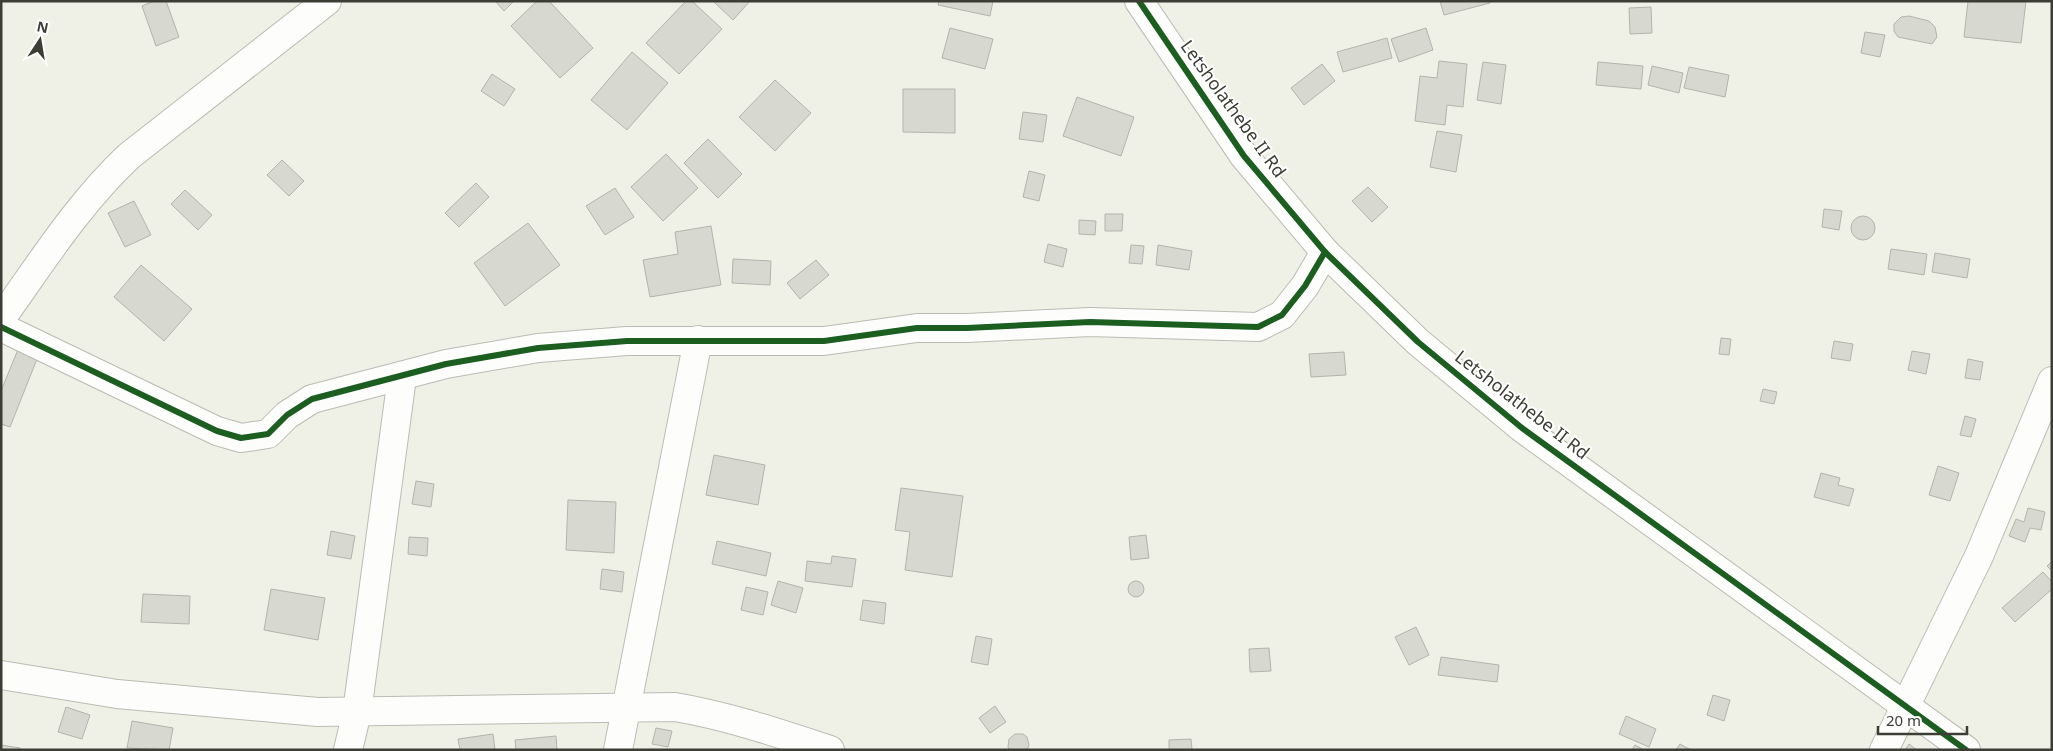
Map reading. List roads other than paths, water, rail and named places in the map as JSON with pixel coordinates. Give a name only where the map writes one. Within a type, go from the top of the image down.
[{"type":"street","points":[[1,319],[83,205],[106,178],[129,156],[165,127],[327,1]]},
{"type":"street","name":"Letsholathebe II Rd","points":[[1139,1],[1244,156],[1325,252],[1418,342],[1522,428],[1907,705],[1966,750]]},
{"type":"street","points":[[1,327],[217,431],[241,438],[268,434],[287,415],[312,399],[446,364],[538,348],[627,341],[824,340],[917,328],[967,328],[1090,322],[1258,327],[1282,315],[1305,286],[1325,252]]},
{"type":"street","points":[[618,750],[698,340]]},
{"type":"street","points":[[348,750],[356,712],[402,376]]},
{"type":"street","points":[[1884,750],[1979,556],[2052,381]]},
{"type":"street","points":[[1,675],[117,694],[318,712],[674,707],[749,723],[830,750]]}]
